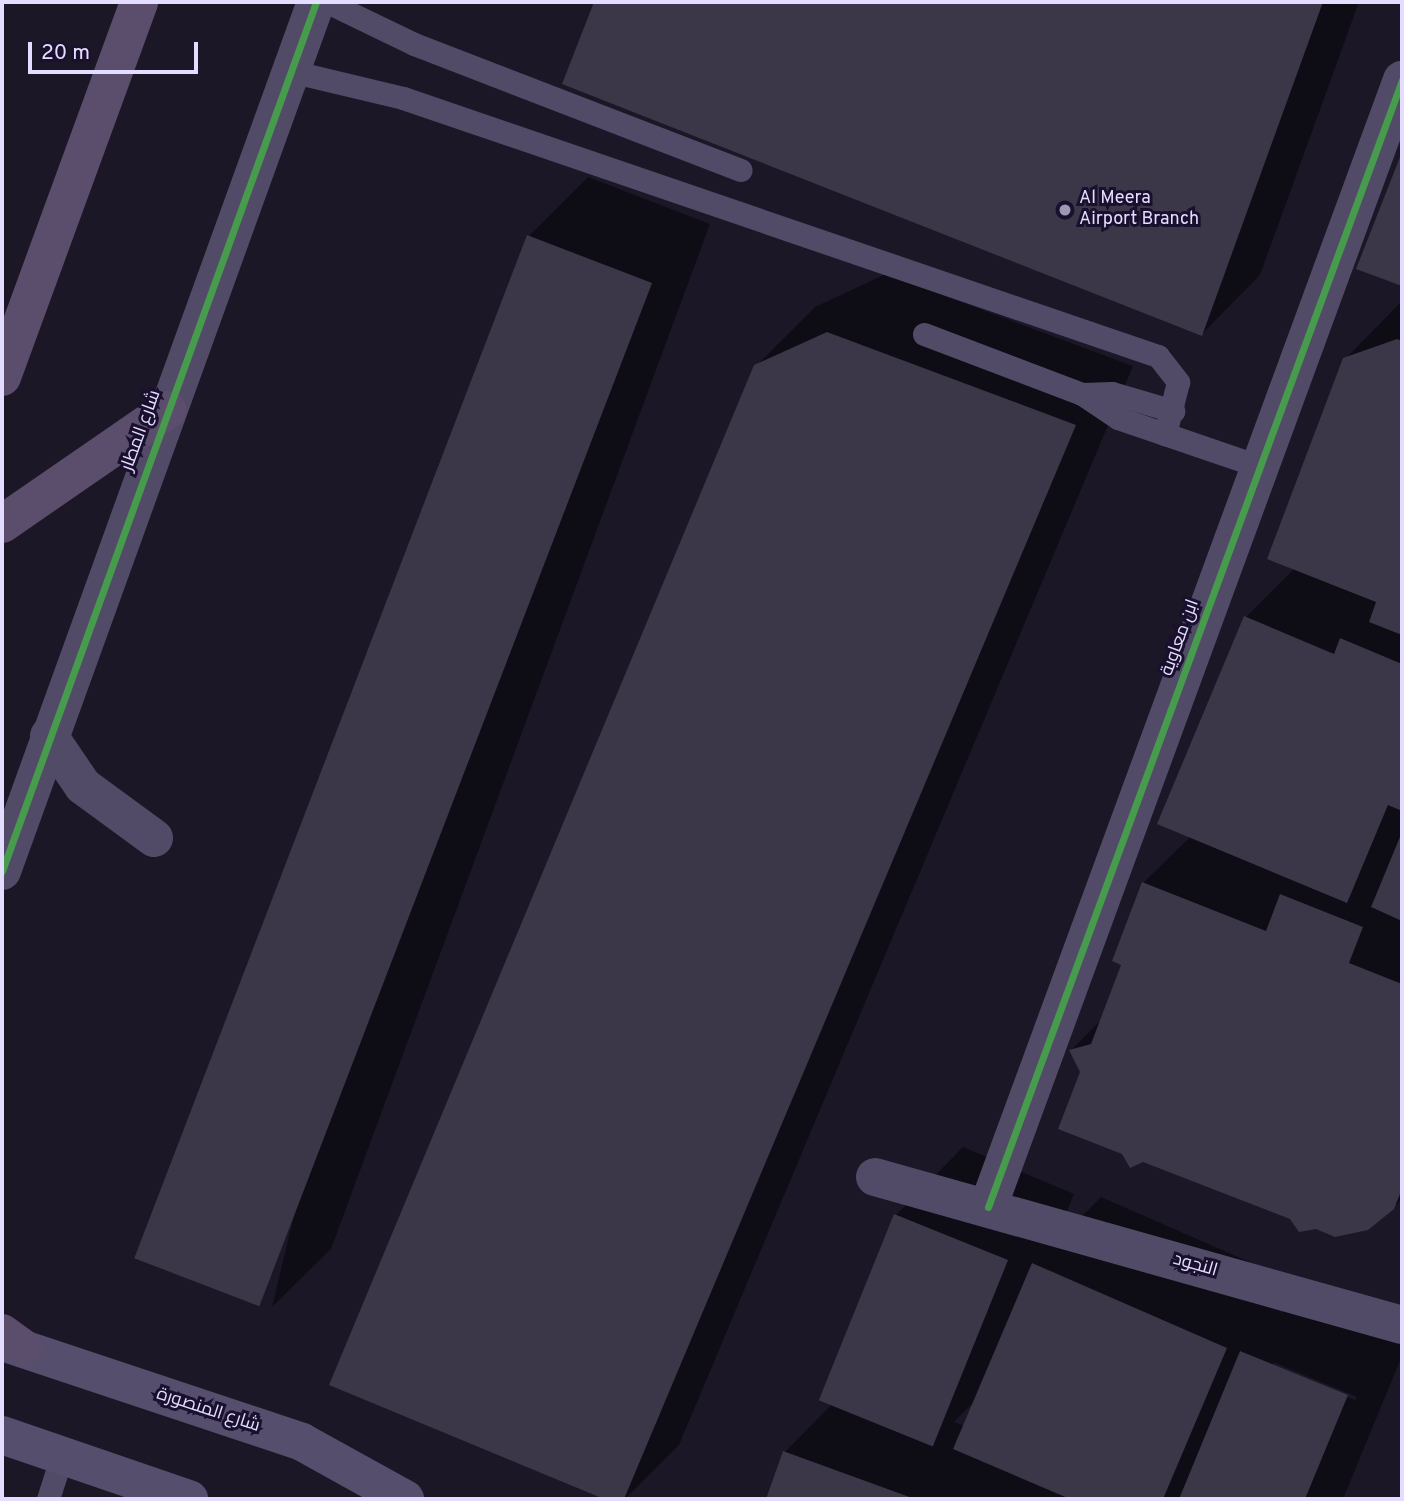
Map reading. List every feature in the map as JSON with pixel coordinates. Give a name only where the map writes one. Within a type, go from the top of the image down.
[{"type":"main road","points":[[2,377],[138,2]]},
{"type":"main road","points":[[2,524],[167,410]]},
{"type":"main road","name":"شارع المنصورة","points":[[9,1342],[302,1442],[405,1499]]},
{"type":"main road","points":[[2,1435],[189,1499]]},
{"type":"street","name":"شارع المطار","points":[[2,871],[316,2]]},
{"type":"street","name":"ابن معاوية","points":[[988,1207],[1402,80]]},
{"type":"street","points":[[49,736],[83,786],[154,838]]},
{"type":"street","name":"النجود","points":[[875,1177],[1402,1325]]},
{"type":"street","points":[[2,1315],[9,1342]]},
{"type":"lane","points":[[327,2],[414,44],[740,170]]},
{"type":"lane","points":[[290,71],[403,98],[1158,356],[1178,382],[1173,411],[1165,433]]},
{"type":"lane","points":[[924,334],[1082,394],[1118,418],[1261,467]]},
{"type":"lane","points":[[1082,394],[1112,393],[1173,411]]},
{"type":"lane","points":[[48,1499],[62,1455]]},
{"type":"building","name":"Al Meera Airport Branch","points":[[594,2],[1323,2],[1202,336],[562,84]]},
{"type":"building","points":[[1402,152],[1402,286],[1356,269]]},
{"type":"building","points":[[527,235],[652,283],[259,1306],[134,1258]]},
{"type":"building","points":[[827,332],[1076,425],[624,1499],[604,1499],[329,1385],[754,365]]},
{"type":"building","points":[[1397,339],[1402,341],[1402,635],[1369,622],[1376,602],[1267,559],[1343,358]]},
{"type":"building","points":[[1244,616],[1334,654],[1340,638],[1402,664],[1402,811],[1388,805],[1347,903],[1157,824]]},
{"type":"building","points":[[1402,832],[1402,921],[1371,907]]},
{"type":"building","points":[[1142,882],[1266,931],[1280,894],[1363,927],[1349,963],[1402,984],[1402,1189],[1394,1209],[1368,1230],[1335,1237],[1316,1229],[1299,1232],[1290,1219],[1143,1162],[1130,1168],[1122,1154],[1058,1129],[1080,1072],[1069,1050],[1091,1044],[1121,965],[1112,961]]},
{"type":"building","points":[[894,1214],[1008,1260],[933,1446],[819,1400]]},
{"type":"building","points":[[1032,1263],[1227,1348],[1163,1499],[1070,1499],[953,1449]]},
{"type":"building","points":[[1240,1351],[1348,1395],[1305,1499],[1179,1499]]},
{"type":"building","points":[[783,1451],[915,1499],[766,1499]]},
{"type":"cycle path","points":[[2,871],[316,2]]},
{"type":"cycle path","points":[[988,1207],[1402,80]]},
{"type":"place","name":"Al Meera Airport Branch","points":[[1065,210]]}]
